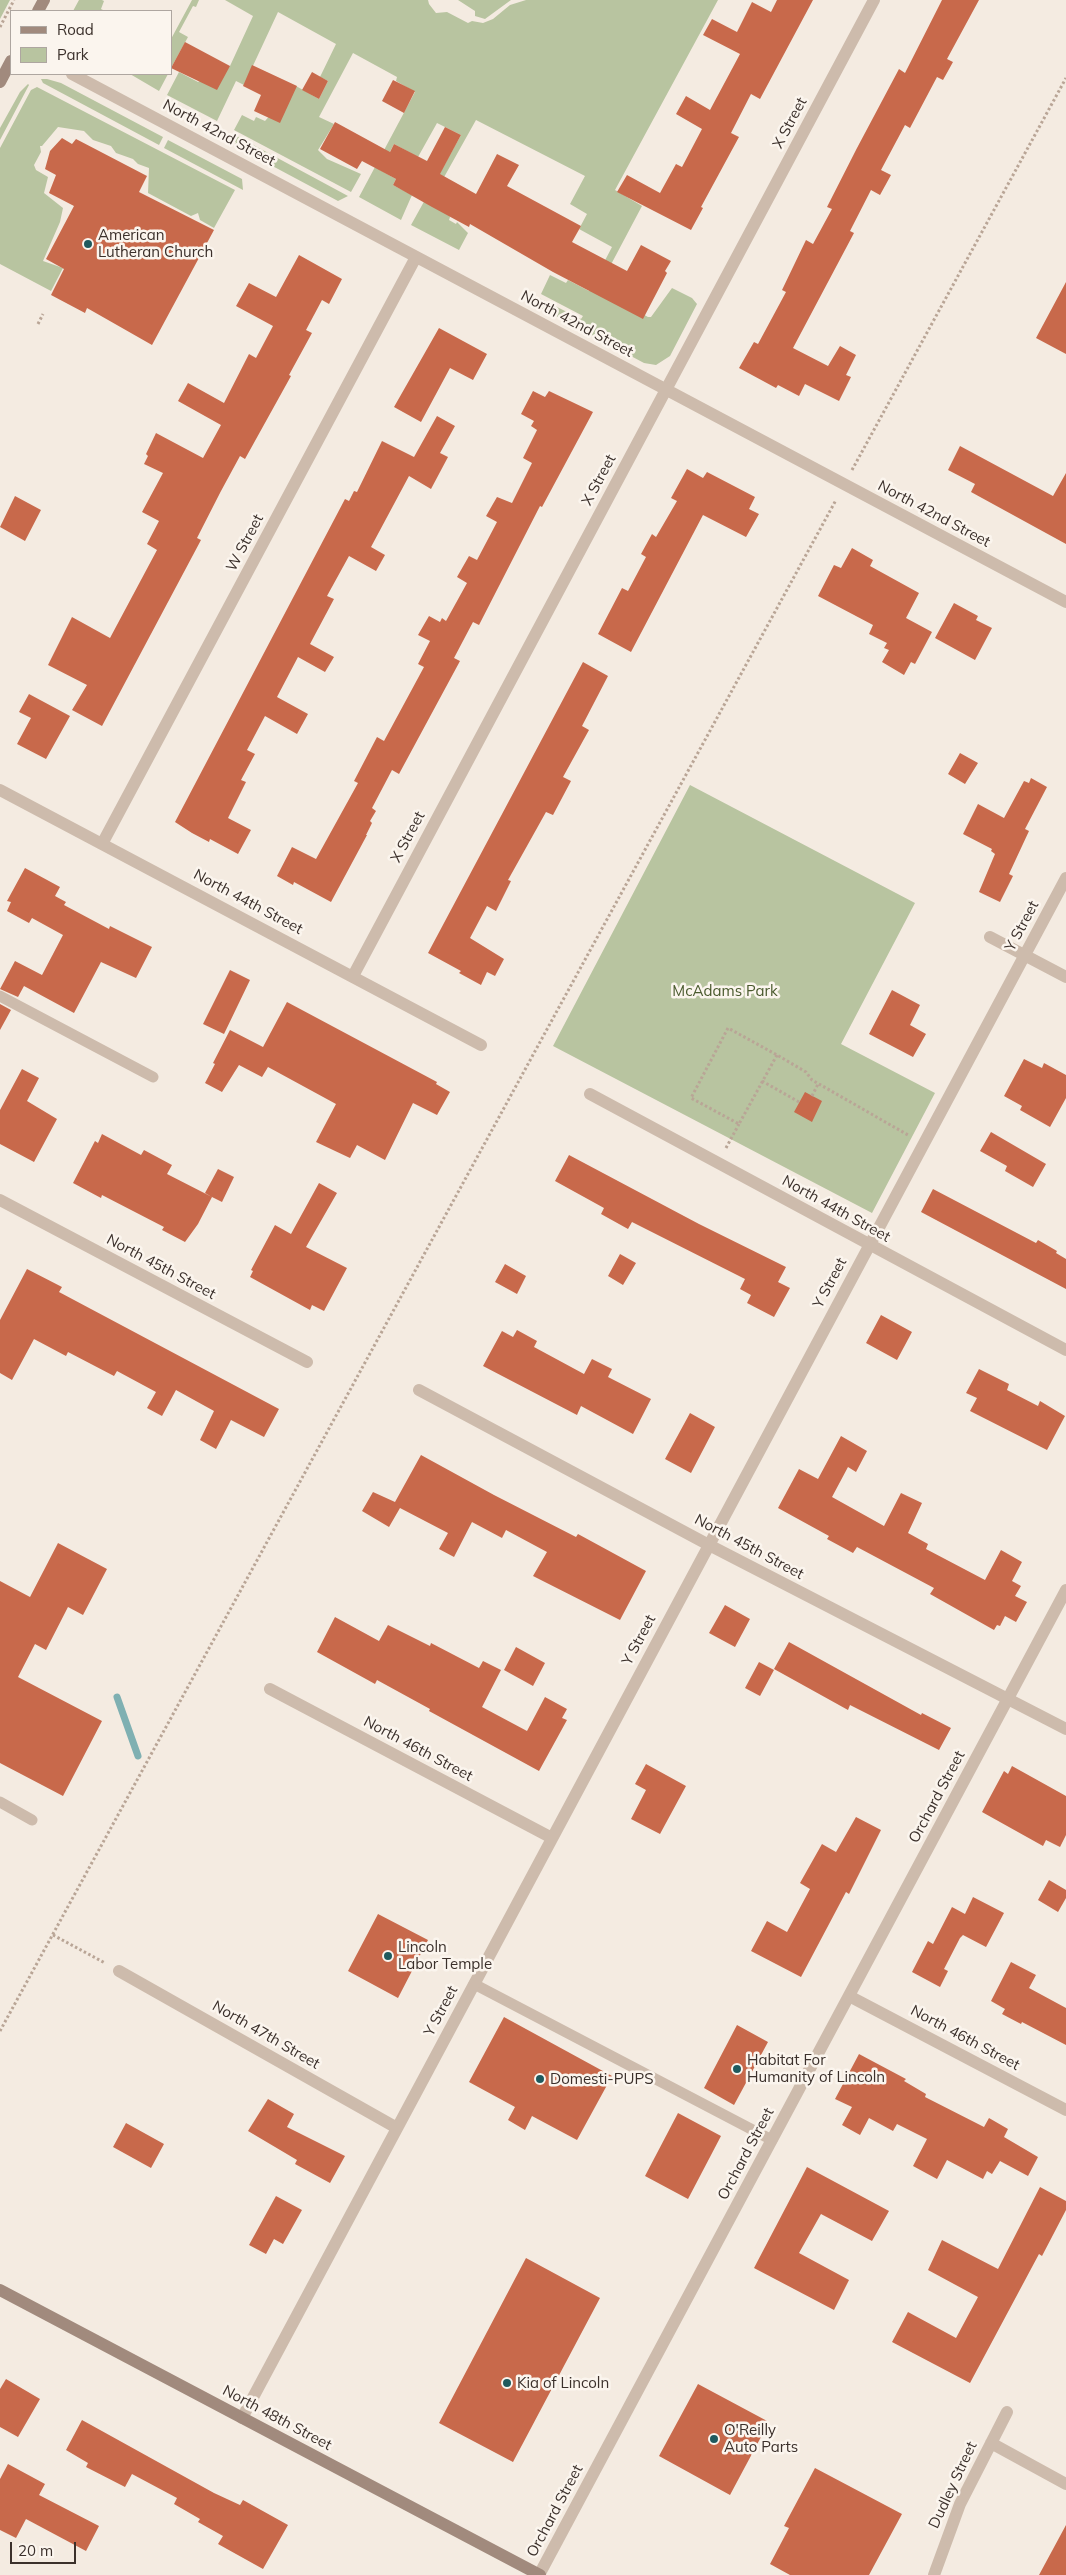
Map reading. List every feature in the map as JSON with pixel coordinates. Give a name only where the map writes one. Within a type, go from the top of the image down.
[{"type":"main road","points":[[0,82],[10,63]]},
{"type":"main road","name":"North 48th Street","points":[[0,2290],[540,2575]]},
{"type":"street","name":"X Street","points":[[353,976],[874,0]]},
{"type":"street","name":"North 42nd Street","points":[[74,75],[1066,602]]},
{"type":"street","name":"W Street","points":[[102,844],[416,257]]},
{"type":"street","name":"North 44th Street","points":[[0,790],[481,1045]]},
{"type":"street","name":"Y Street","points":[[242,2418],[1066,878]]},
{"type":"street","points":[[990,937],[1066,977]]},
{"type":"street","name":"North 44th Street","points":[[590,1094],[1066,1350]]},
{"type":"street","name":"North 45th Street","points":[[0,1200],[307,1362]]},
{"type":"street","name":"North 45th Street","points":[[419,1390],[709,1544],[1066,1729]]},
{"type":"street","name":"Orchard Street","points":[[540,2575],[1066,1590]]},
{"type":"street","name":"North 46th Street","points":[[270,1689],[552,1838]]},
{"type":"street","name":"North 47th Street","points":[[119,1970],[397,2128]]},
{"type":"street","name":"North 46th Street","points":[[849,1996],[1066,2110]]},
{"type":"street","name":"Dudley Street","points":[[934,2575],[960,2504],[1007,2412]]},
{"type":"street","points":[[991,2443],[1066,2484]]},
{"type":"lane","points":[[0,996],[153,1077]]},
{"type":"lane","points":[[0,1802],[32,1820]]},
{"type":"lane","points":[[474,1984],[772,2140]]},
{"type":"path","points":[[0,27],[14,0]]},
{"type":"path","points":[[0,2031],[1066,78]]},
{"type":"path","points":[[38,324],[42,314]]},
{"type":"path","points":[[739,1124],[691,1098],[728,1028],[806,1072],[818,1084],[908,1135]]},
{"type":"path","points":[[725,1151],[777,1055]]},
{"type":"path","points":[[762,1081],[799,1102]]},
{"type":"path","points":[[812,1096],[818,1084]]},
{"type":"path","points":[[53,1935],[119,1970]]},
{"type":"green space","points":[[0,0],[10,0],[0,19]]},
{"type":"green space","points":[[79,0],[104,1],[101,9],[103,10],[74,10]]},
{"type":"green space","points":[[192,0],[199,0],[196,7],[193,6],[179,32],[188,37],[172,66],[172,37]]},
{"type":"green space","points":[[225,0],[428,0],[436,13],[447,12],[468,23],[472,21],[483,23],[493,19],[510,5],[526,0],[718,0],[615,190],[642,206],[598,289],[648,317],[651,317],[672,288],[692,298],[697,304],[670,356],[656,365],[644,363],[539,307],[539,298],[581,319],[583,316],[541,294],[550,275],[566,283],[568,280],[589,291],[612,247],[579,229],[587,214],[570,204],[585,176],[476,120],[443,179],[449,220],[456,224],[457,222],[468,233],[459,250],[411,225],[461,135],[437,123],[418,157],[394,144],[380,170],[396,179],[393,185],[412,195],[401,220],[359,197],[415,92],[396,81],[397,77],[353,53],[319,117],[334,124],[318,150],[327,159],[361,174],[351,192],[234,130],[242,115],[254,121],[256,117],[265,121],[296,86],[319,99],[328,81],[320,77],[336,44],[278,12],[244,85],[236,81],[217,121],[167,95],[179,72],[198,82],[230,66],[253,16]]},
{"type":"green space","points":[[458,0],[511,0],[485,19],[475,16],[475,11]]},
{"type":"green space","points":[[132,75],[167,75],[159,91]]},
{"type":"green space","points":[[41,79],[61,83],[163,137],[159,145],[43,83]]},
{"type":"green space","points":[[28,84],[0,140],[0,128],[20,92]]},
{"type":"green space","points":[[37,87],[235,190],[214,228],[200,220],[198,213],[191,216],[148,193],[149,168],[138,164],[133,159],[116,153],[111,146],[93,140],[84,131],[58,127],[40,146],[41,152],[34,165],[36,170],[48,177],[44,193],[63,208],[60,222],[43,261],[63,268],[51,291],[0,264],[0,148],[31,90]]},
{"type":"green space","points":[[233,134],[348,196],[338,201],[235,146],[236,142],[231,140]]},
{"type":"green space","points":[[168,140],[242,179],[243,190],[164,148]]},
{"type":"green space","name":"McAdams Park","points":[[690,785],[915,903],[841,1044],[935,1093],[872,1213],[553,1046]]},
{"type":"building","points":[[777,0],[813,0],[760,99],[751,94],[731,133],[739,137],[701,207],[703,208],[691,230],[617,192],[627,175],[660,193],[676,164],[682,167],[702,129],[676,114],[686,96],[710,110],[740,54],[703,35],[712,19],[737,32],[752,2],[771,12]]},
{"type":"building","points":[[942,0],[979,0],[947,59],[953,62],[943,80],[937,77],[910,128],[905,125],[881,170],[891,175],[880,195],[871,190],[850,231],[854,233],[793,348],[828,366],[840,346],[856,355],[846,375],[851,377],[839,401],[805,384],[799,396],[778,385],[776,388],[739,368],[754,342],[758,344],[786,292],[782,290],[806,240],[813,244],[832,209],[827,207],[857,148],[899,69],[905,73]]},
{"type":"building","points":[[185,42],[230,66],[217,90],[172,68]]},
{"type":"building","points":[[252,65],[297,86],[280,123],[254,111],[261,95],[243,86]]},
{"type":"building","points":[[312,72],[328,81],[319,99],[302,90]]},
{"type":"building","points":[[393,80],[415,91],[404,113],[382,101]]},
{"type":"building","points":[[335,122],[390,152],[394,144],[427,161],[445,127],[461,135],[440,174],[476,194],[497,154],[519,165],[507,186],[581,226],[572,242],[627,271],[641,245],[671,261],[665,271],[667,273],[643,319],[553,272],[470,224],[469,227],[432,207],[393,185],[396,179],[362,161],[357,169],[320,149]]},
{"type":"building","name":"American Lutheran Church","points":[[62,138],[72,144],[76,139],[147,176],[139,192],[214,230],[152,345],[87,308],[85,313],[51,295],[64,269],[46,259],[74,206],[49,193],[56,175],[45,169],[50,151]]},
{"type":"building","points":[[299,255],[342,279],[329,304],[322,300],[306,330],[312,333],[289,375],[291,376],[245,459],[240,456],[221,491],[197,538],[201,540],[102,726],[72,710],[87,685],[48,665],[72,617],[110,638],[157,550],[147,544],[159,521],[142,512],[163,473],[144,464],[148,456],[146,454],[156,433],[203,458],[221,425],[178,401],[188,383],[224,403],[249,354],[256,358],[273,326],[236,306],[249,283],[276,297]]},
{"type":"building","points":[[1066,282],[1066,354],[1036,338]]},
{"type":"building","points":[[439,328],[487,354],[473,380],[450,368],[421,422],[394,407]]},
{"type":"building","points":[[533,391],[545,397],[549,391],[593,412],[542,507],[540,506],[479,625],[473,622],[454,658],[460,661],[399,774],[392,770],[372,808],[376,811],[370,821],[372,823],[367,835],[331,902],[294,882],[293,885],[277,876],[292,847],[316,859],[358,783],[354,781],[377,737],[384,741],[424,667],[418,664],[430,641],[418,635],[429,616],[440,622],[442,618],[446,621],[467,583],[457,577],[469,556],[477,560],[497,522],[486,516],[497,497],[512,503],[532,463],[523,458],[537,430],[531,426],[534,421],[521,414]]},
{"type":"building","points":[[437,416],[455,426],[440,453],[448,457],[431,489],[409,476],[371,547],[385,555],[376,571],[349,556],[327,596],[334,599],[310,644],[334,657],[325,672],[298,657],[277,697],[308,714],[297,734],[265,716],[247,750],[255,754],[241,780],[246,782],[228,818],[251,830],[238,854],[210,839],[209,842],[192,833],[175,822],[345,499],[349,501],[354,491],[357,492],[382,441],[414,457]]},
{"type":"building","points":[[960,446],[1053,496],[1066,473],[1066,544],[971,492],[975,484],[948,470]]},
{"type":"building","points":[[687,469],[703,478],[707,472],[755,497],[749,509],[759,514],[746,537],[703,515],[631,652],[598,634],[622,588],[628,591],[646,557],[641,554],[652,534],[656,537],[677,501],[671,498]]},
{"type":"building","points":[[15,496],[41,510],[25,541],[0,527]]},
{"type":"building","points":[[852,548],[873,560],[870,566],[919,593],[906,618],[932,632],[915,664],[911,662],[904,675],[882,662],[889,650],[884,648],[887,643],[869,634],[873,625],[818,596],[834,565],[841,568]]},
{"type":"building","points":[[954,603],[978,616],[976,620],[992,628],[975,660],[935,638]]},
{"type":"building","points":[[583,662],[608,676],[582,726],[589,730],[563,777],[571,781],[553,815],[546,812],[508,880],[511,881],[496,911],[487,906],[470,938],[504,959],[495,976],[487,972],[481,985],[459,973],[461,971],[428,953]]},
{"type":"building","points":[[29,694],[70,716],[46,759],[17,744],[31,718],[19,712]]},
{"type":"building","points":[[960,753],[978,763],[965,784],[948,774]]},
{"type":"building","points":[[1031,778],[1047,787],[1025,829],[1029,831],[1009,874],[1013,876],[1000,902],[979,892],[995,854],[991,851],[992,849],[963,834],[978,804],[1004,818],[1024,781],[1029,783]]},
{"type":"building","points":[[25,868],[60,887],[55,896],[66,902],[64,905],[109,929],[110,926],[152,947],[136,978],[101,962],[74,1013],[24,986],[18,997],[0,989],[15,961],[42,975],[63,935],[32,918],[29,923],[7,911],[11,902],[7,901]]},
{"type":"building","points":[[230,970],[250,980],[224,1034],[203,1024]]},
{"type":"building","points":[[892,990],[920,1005],[910,1025],[926,1034],[913,1057],[869,1034]]},
{"type":"building","points":[[287,1002],[437,1082],[436,1084],[450,1092],[437,1115],[413,1103],[385,1160],[357,1145],[350,1158],[316,1142],[336,1104],[268,1067],[262,1077],[239,1065],[222,1092],[205,1083],[230,1030],[263,1047]]},
{"type":"building","points":[[0,1004],[11,1010],[0,1030]]},
{"type":"building","points":[[1024,1059],[1042,1068],[1044,1063],[1066,1075],[1066,1098],[1050,1127],[1020,1110],[1022,1106],[1004,1096]]},
{"type":"building","points":[[22,1069],[39,1078],[27,1101],[57,1119],[34,1162],[0,1144],[0,1110]]},
{"type":"building","points":[[805,1092],[822,1101],[812,1122],[794,1112]]},
{"type":"building","points":[[991,1132],[1046,1164],[1033,1187],[1005,1171],[1007,1166],[980,1151]]},
{"type":"building","points":[[102,1134],[141,1155],[144,1150],[172,1165],[167,1174],[212,1197],[198,1224],[185,1242],[162,1230],[164,1227],[102,1195],[101,1198],[73,1183],[95,1141],[98,1143]]},
{"type":"building","points":[[569,1155],[699,1224],[786,1267],[778,1282],[790,1288],[774,1317],[747,1303],[751,1295],[740,1289],[745,1279],[632,1222],[628,1229],[601,1214],[604,1208],[555,1181]]},
{"type":"building","points":[[218,1169],[234,1177],[222,1202],[205,1193]]},
{"type":"building","points":[[319,1183],[337,1193],[306,1247],[347,1268],[324,1311],[312,1305],[310,1310],[250,1277],[253,1271],[251,1270],[275,1225],[291,1234]]},
{"type":"building","points":[[933,1189],[1036,1243],[1038,1240],[1057,1251],[1056,1253],[1066,1259],[1066,1289],[921,1212]]},
{"type":"building","points":[[620,1254],[636,1263],[623,1285],[608,1276]]},
{"type":"building","points":[[505,1264],[526,1276],[517,1294],[495,1282]]},
{"type":"building","points":[[27,1269],[62,1287],[59,1292],[279,1409],[264,1437],[231,1420],[216,1449],[200,1440],[214,1411],[176,1390],[162,1416],[147,1408],[156,1392],[117,1371],[114,1376],[68,1352],[66,1356],[34,1339],[12,1380],[0,1373],[0,1320]]},
{"type":"building","points":[[881,1315],[912,1332],[897,1360],[866,1343]]},
{"type":"building","points":[[517,1330],[537,1341],[534,1347],[584,1374],[592,1359],[612,1369],[608,1377],[651,1399],[633,1434],[581,1406],[577,1415],[483,1366],[502,1331],[513,1337]]},
{"type":"building","points":[[979,1369],[1009,1384],[1007,1390],[1038,1406],[1040,1401],[1065,1416],[1047,1450],[970,1411],[977,1398],[966,1393]]},
{"type":"building","points":[[690,1413],[715,1427],[691,1473],[665,1459]]},
{"type":"building","points":[[841,1436],[867,1451],[856,1472],[848,1467],[832,1497],[884,1526],[901,1493],[922,1503],[908,1533],[928,1544],[926,1549],[985,1580],[1001,1550],[1022,1562],[1012,1581],[1021,1586],[1015,1596],[1027,1602],[1016,1622],[1005,1616],[1000,1626],[997,1625],[994,1630],[930,1594],[934,1588],[857,1547],[853,1553],[827,1539],[829,1536],[778,1508],[799,1469],[818,1479]]},
{"type":"building","points":[[421,1455],[494,1495],[576,1537],[578,1534],[646,1571],[620,1620],[533,1576],[547,1552],[506,1530],[502,1538],[472,1522],[454,1557],[439,1549],[448,1533],[400,1508],[389,1527],[362,1511],[373,1492],[395,1502]]},
{"type":"building","points":[[58,1543],[107,1569],[83,1615],[68,1607],[46,1650],[35,1644],[18,1677],[102,1721],[63,1796],[0,1763],[0,1581],[30,1597]]},
{"type":"building","points":[[725,1605],[750,1619],[735,1647],[709,1633]]},
{"type":"building","points":[[335,1617],[379,1641],[388,1625],[430,1646],[431,1643],[479,1668],[483,1661],[501,1670],[482,1707],[527,1731],[545,1697],[567,1709],[562,1718],[567,1720],[539,1771],[429,1711],[430,1709],[377,1680],[375,1684],[317,1652]]},
{"type":"building","points":[[789,1642],[921,1715],[922,1713],[951,1728],[939,1750],[850,1705],[848,1710],[774,1669]]},
{"type":"building","points":[[516,1647],[545,1663],[533,1686],[504,1670]]},
{"type":"building","points":[[759,1662],[774,1670],[760,1696],[745,1688]]},
{"type":"building","points":[[646,1764],[686,1786],[660,1834],[631,1819],[646,1790],[635,1784]]},
{"type":"building","points":[[1012,1766],[1066,1796],[1066,1835],[1060,1847],[1046,1840],[1043,1846],[982,1812],[1004,1771],[1008,1774]]},
{"type":"building","points":[[856,1817],[881,1830],[849,1894],[846,1892],[801,1977],[751,1951],[767,1921],[787,1932],[810,1889],[800,1883],[822,1844],[836,1852]]},
{"type":"building","points":[[1049,1880],[1066,1890],[1066,1898],[1058,1912],[1038,1900]]},
{"type":"building","points":[[973,1897],[1004,1913],[986,1947],[963,1935],[944,1969],[948,1971],[940,1987],[912,1972],[928,1941],[933,1944],[952,1907],[965,1914]]},
{"type":"building","name":"Lincoln Labor Temple","points":[[378,1914],[428,1940],[398,1998],[348,1971]]},
{"type":"building","points":[[1011,1962],[1036,1975],[1029,1988],[1066,2008],[1066,2045],[1022,2022],[1021,2024],[1002,2014],[1005,2009],[991,2001]]},
{"type":"building","name":"Domesti-PUPS","points":[[504,2017],[612,2076],[577,2140],[532,2116],[525,2130],[508,2120],[515,2107],[469,2082]]},
{"type":"building","name":"Habitat For Humanity of Lincoln","points":[[737,2025],[768,2042],[734,2105],[704,2088]]},
{"type":"building","points":[[859,2054],[906,2079],[904,2081],[926,2094],[925,2097],[984,2127],[989,2118],[1008,2129],[1004,2137],[1038,2157],[1028,2176],[1000,2161],[992,2174],[987,2171],[983,2179],[947,2160],[937,2179],[913,2166],[927,2139],[897,2124],[893,2131],[869,2118],[860,2135],[842,2125],[852,2107],[835,2099]]},
{"type":"building","points":[[268,2099],[294,2114],[287,2127],[345,2156],[330,2183],[295,2164],[297,2160],[248,2131]]},
{"type":"building","points":[[678,2113],[721,2136],[688,2199],[645,2176]]},
{"type":"building","points":[[126,2123],[164,2144],[151,2168],[113,2147]]},
{"type":"building","points":[[807,2167],[889,2211],[872,2241],[821,2214],[799,2253],[849,2280],[834,2310],[754,2268]]},
{"type":"building","points":[[1040,2187],[1066,2201],[1066,2210],[1042,2256],[1039,2254],[970,2383],[892,2342],[908,2312],[956,2338],[978,2297],[928,2270],[942,2240],[998,2269]]},
{"type":"building","points":[[276,2196],[302,2210],[283,2244],[274,2239],[266,2254],[249,2245]]},
{"type":"building","name":"Kia of Lincoln","points":[[526,2258],[600,2298],[513,2462],[439,2423]]},
{"type":"building","points":[[6,2379],[40,2399],[18,2437],[0,2427],[0,2389]]},
{"type":"building","name":"O'Reilly Auto Parts","points":[[698,2384],[769,2422],[730,2495],[659,2456]]},
{"type":"building","points":[[82,2420],[214,2493],[240,2505],[243,2500],[288,2525],[263,2569],[218,2544],[223,2536],[198,2522],[200,2519],[174,2504],[177,2498],[132,2474],[125,2487],[86,2467],[88,2463],[66,2450]]},
{"type":"building","points":[[8,2464],[45,2484],[39,2495],[99,2526],[86,2551],[26,2519],[16,2538],[0,2530],[0,2479]]},
{"type":"building","points":[[815,2468],[902,2514],[869,2575],[790,2575],[770,2564],[789,2528],[784,2526]]},
{"type":"building","points":[[1066,2525],[1066,2575],[1039,2575]]},
{"type":"waterway","points":[[117,1697],[138,1756]]},
{"type":"place","name":"American Lutheran Church","points":[[88,244]]},
{"type":"place","name":"Lincoln Labor Temple","points":[[388,1956]]},
{"type":"place","name":"Habitat For Humanity of Lincoln","points":[[737,2069]]},
{"type":"place","name":"Domesti-PUPS","points":[[540,2079]]},
{"type":"place","name":"Kia of Lincoln","points":[[507,2383]]},
{"type":"place","name":"O'Reilly Auto Parts","points":[[714,2439]]}]
